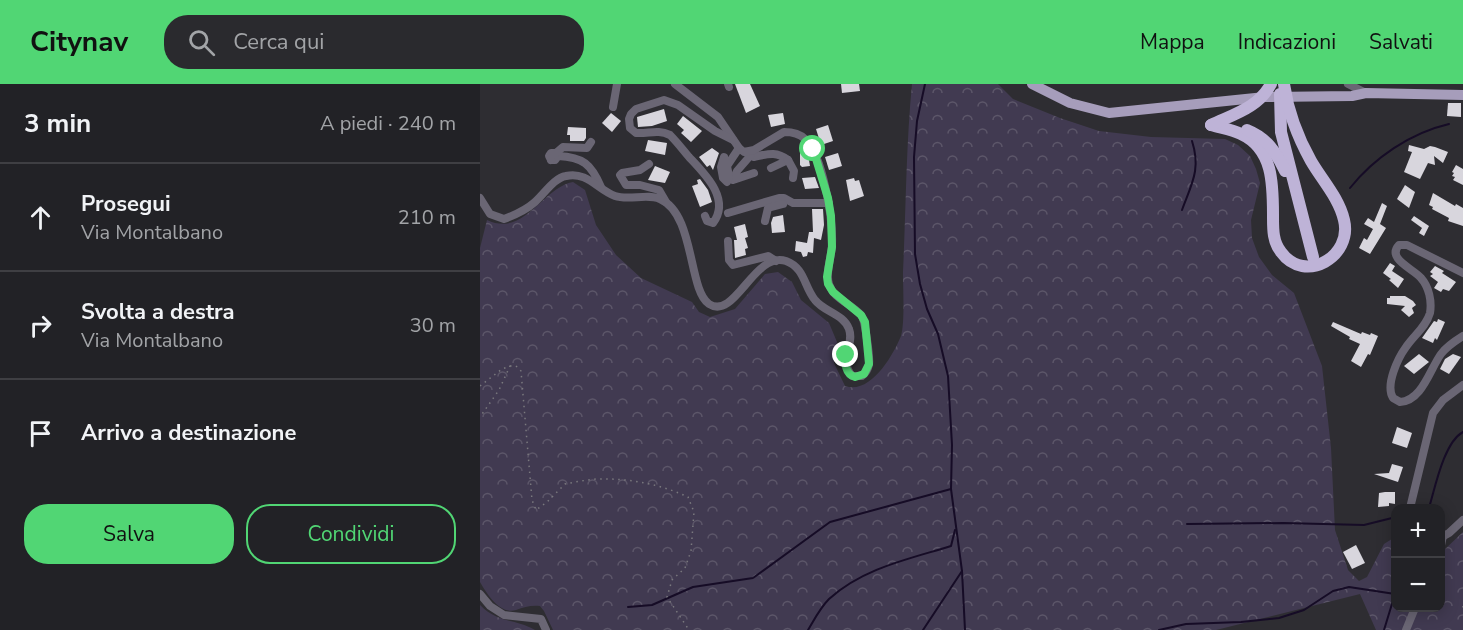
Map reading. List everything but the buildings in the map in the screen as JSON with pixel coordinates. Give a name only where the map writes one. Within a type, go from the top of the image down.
[{"type":"highway","points":[[1211,125],[1256,103],[1271,84]]},
{"type":"highway","points":[[1211,125],[1244,135],[1264,154],[1271,174],[1275,240],[1280,251],[1288,260],[1298,265],[1308,267],[1325,263],[1338,252],[1344,241],[1346,229],[1338,204],[1300,142],[1282,84]]},
{"type":"highway","points":[[1282,84],[1281,132],[1313,257]]},
{"type":"highway","points":[[1211,125],[1239,127],[1255,133],[1266,141],[1277,154],[1297,196]]},
{"type":"main road","points":[[1032,84],[1070,103],[1108,113],[1265,97],[1352,96],[1366,93],[1463,95]]},
{"type":"street","points":[[613,107],[617,84]]},
{"type":"street","points":[[675,84],[718,117],[733,140],[745,152],[777,153],[788,160],[794,171],[793,178]]},
{"type":"street","points":[[1348,84],[1366,93]]},
{"type":"street","points":[[705,216],[712,224],[717,215],[716,189],[711,179],[670,135],[653,130],[636,133],[630,128],[629,120],[636,110],[664,100],[678,105],[715,131],[733,140]]},
{"type":"street","points":[[724,157],[721,167],[723,178],[727,182],[729,176],[727,166],[745,152],[754,150],[784,132],[802,137],[813,149],[829,202],[832,247],[828,284],[833,292],[861,315],[865,322],[869,364],[866,372],[862,376],[852,376],[846,368],[850,338],[849,326],[815,301],[800,271],[789,262],[776,261],[768,256],[733,265],[729,260],[728,241]]},
{"type":"street","points":[[591,142],[587,148],[563,147],[555,156],[584,160],[602,188]]},
{"type":"street","points":[[745,152],[733,180],[754,173]]},
{"type":"street","points":[[771,168],[788,160]]},
{"type":"street","points":[[650,164],[640,170],[622,172],[620,176],[626,185],[640,185],[658,190],[682,225],[702,296],[710,304],[719,306],[729,302],[759,270],[776,261]]},
{"type":"street","points":[[480,198],[490,214],[495,218],[504,219],[525,209],[554,182],[565,176],[581,176],[617,197],[656,198],[666,202]]},
{"type":"street","points":[[728,213],[779,198],[793,203]]},
{"type":"street","points":[[765,220],[768,208],[776,205],[829,202]]},
{"type":"street","points":[[1463,273],[1407,245],[1402,244],[1396,249],[1396,258],[1421,278],[1428,288],[1430,313],[1425,324],[1399,359],[1390,387],[1393,398],[1400,402],[1410,398],[1421,388],[1441,354],[1449,345],[1463,336]]},
{"type":"street","points":[[1411,504],[1433,413],[1443,400],[1463,385]]},
{"type":"street","points":[[1445,535],[1463,520]]},
{"type":"street","points":[[480,594],[490,606],[504,615],[541,619],[546,630]]},
{"type":"street","points":[[1406,630],[1413,612]]},
{"type":"path","points":[[480,417],[499,390],[510,366]]},
{"type":"path","points":[[480,386],[502,369],[516,366],[520,371],[532,500],[536,510],[548,502],[565,484],[597,479],[638,481],[674,490],[688,497],[694,512],[691,551],[685,568],[672,580],[667,597],[689,630]]},
{"type":"green space","points":[[912,84],[998,84],[1013,99],[1099,131],[1151,137],[1225,139],[1238,145],[1250,156],[1260,183],[1251,220],[1252,238],[1259,257],[1272,275],[1294,293],[1322,366],[1331,448],[1335,530],[1348,570],[1359,581],[1367,577],[1384,544],[1391,540],[1391,612],[1445,612],[1445,549],[1463,532],[1463,630],[1376,630],[1360,594],[1216,630],[553,630],[540,606],[510,611],[499,607],[480,582],[480,248],[487,220],[500,224],[512,222],[533,210],[562,186],[573,182],[585,190],[596,225],[616,255],[641,278],[692,302],[699,312],[710,317],[735,309],[765,274],[778,272],[792,282],[801,300],[829,323],[837,342],[834,363],[845,386],[854,387],[863,385],[879,372],[901,336],[907,154]]},
{"type":"green space","points":[[480,605],[500,618],[535,630],[480,630]]},
{"type":"waterway","points":[[925,84],[917,121],[914,157],[915,254],[920,284],[927,309],[938,334],[948,376],[952,445],[951,489],[962,571],[965,630]]},
{"type":"waterway","points":[[1350,188],[1370,167],[1394,148],[1420,134],[1449,124]]},
{"type":"waterway","points":[[1182,210],[1192,184],[1195,168],[1196,160],[1192,141]]},
{"type":"waterway","points":[[1430,504],[1445,455],[1456,437],[1463,432]]},
{"type":"waterway","points":[[628,607],[652,605],[693,587],[753,578],[830,522],[951,489]]},
{"type":"waterway","points":[[1187,524],[1364,525],[1391,518]]},
{"type":"waterway","points":[[808,630],[829,599],[842,588],[871,572],[951,546],[955,530]]},
{"type":"waterway","points":[[923,630],[962,571]]},
{"type":"waterway","points":[[1159,630],[1186,624],[1279,618],[1304,610],[1333,591],[1349,587],[1395,594],[1384,630]]},
{"type":"route","points":[[813,149],[831,216],[832,247],[828,284],[833,292],[861,315],[865,322],[869,364],[862,376],[855,377],[849,374],[846,368],[846,355]]}]
